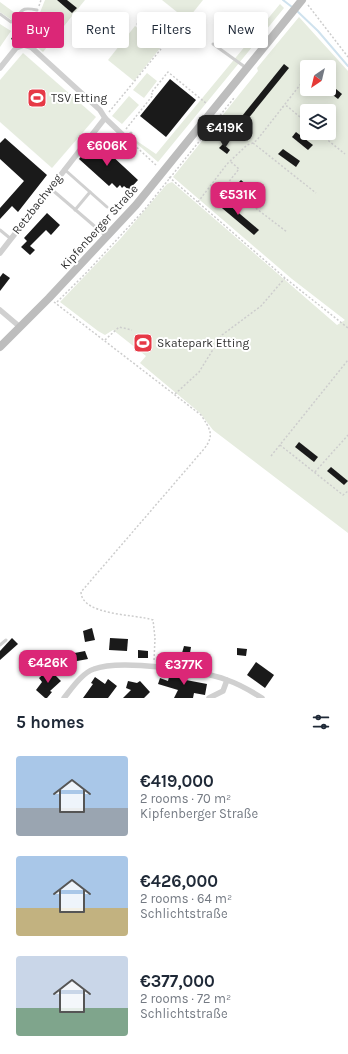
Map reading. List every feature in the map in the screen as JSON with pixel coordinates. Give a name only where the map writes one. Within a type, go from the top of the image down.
[{"type":"street","name":"Kipfenberger Straße","points":[[0,347],[108,237],[163,172],[291,14],[303,3]]},
{"type":"street","points":[[0,68],[16,48]]},
{"type":"street","points":[[31,48],[100,110],[105,118],[124,136]]},
{"type":"street","name":"Retzbachweg","points":[[0,253],[105,118]]},
{"type":"street","points":[[0,310],[20,327]]},
{"type":"street","points":[[64,698],[83,676],[93,669],[105,666],[154,667],[191,671],[227,680],[262,698]]},
{"type":"street","points":[[209,698],[223,691],[227,680]]},
{"type":"lane","points":[[0,14],[11,22],[22,9],[27,8],[37,10]]},
{"type":"lane","points":[[213,44],[247,68]]},
{"type":"lane","points":[[124,136],[131,133]]},
{"type":"lane","points":[[64,169],[107,207]]},
{"type":"lane","points":[[50,188],[108,237]]},
{"type":"lane","points":[[76,210],[90,192]]},
{"type":"lane","points":[[0,230],[10,239]]},
{"type":"lane","points":[[0,645],[6,640]]},
{"type":"path","points":[[37,10],[41,0]]},
{"type":"path","points":[[303,3],[348,57]]},
{"type":"path","points":[[105,118],[147,67]]},
{"type":"path","points":[[212,99],[207,105],[168,72],[151,93],[153,95],[124,136],[163,172],[285,278],[348,328]]},
{"type":"path","points":[[198,202],[227,164],[231,162],[247,145],[253,143],[300,85]]},
{"type":"path","points":[[282,107],[287,106],[300,117]]},
{"type":"path","points":[[327,140],[344,154]]},
{"type":"path","points":[[253,143],[316,193]]},
{"type":"path","points":[[231,162],[239,169],[227,184],[228,187],[287,232]]},
{"type":"path","points":[[175,394],[199,372],[222,335],[261,306],[285,278]]},
{"type":"path","points":[[49,298],[201,415],[210,432],[210,442],[81,592],[81,597],[84,602],[94,608],[153,620],[155,638],[154,667]]},
{"type":"path","points":[[105,340],[119,327],[132,330]]},
{"type":"path","points":[[271,456],[348,360]]},
{"type":"path","points":[[345,364],[348,367]]},
{"type":"path","points":[[314,472],[348,435]]},
{"type":"path","points":[[280,445],[343,495],[348,491]]},
{"type":"shaded area","points":[[45,0],[85,0],[75,12],[72,12],[72,16],[64,26],[64,12],[40,12]]},
{"type":"shaded area","points":[[162,0],[203,0],[193,12],[177,12]]},
{"type":"shaded area","points":[[0,2],[14,12],[12,12],[12,20],[0,12]]},
{"type":"shaded area","points":[[280,4],[284,8],[268,28],[268,19]]},
{"type":"shaded area","points":[[299,17],[348,71],[348,533],[213,430],[200,413],[140,363],[146,356],[113,330],[105,335],[60,302],[121,238],[167,184],[172,182],[337,325],[345,320],[292,279],[173,177],[258,71],[257,68]]},
{"type":"shaded area","points":[[0,24],[11,31],[0,47]]},
{"type":"shaded area","points":[[135,26],[137,28],[137,48],[160,48],[134,81],[108,60],[118,48],[129,48],[129,34]]},
{"type":"shaded area","points":[[38,48],[46,48],[43,52]]},
{"type":"shaded area","points":[[244,48],[251,48],[158,162],[136,143],[137,141],[156,154]]},
{"type":"shaded area","name":"TSV Etting","points":[[23,53],[96,117],[52,168],[0,122],[0,80]]},
{"type":"shaded area","points":[[147,73],[157,81],[144,98],[133,90]]},
{"type":"shaded area","points":[[129,96],[139,105],[122,124],[112,116]]},
{"type":"building","points":[[57,0],[67,0],[77,8],[72,13]]},
{"type":"building","points":[[284,64],[289,68],[243,125],[238,121]]},
{"type":"building","points":[[170,79],[196,100],[166,137],[140,116]]},
{"type":"building","points":[[336,89],[342,94],[338,99],[334,96],[336,96]]},
{"type":"building","points":[[296,132],[300,135],[300,140],[306,140],[313,145],[308,150],[292,137]]},
{"type":"building","points":[[5,138],[47,175],[18,212],[12,206],[0,219],[0,208],[24,181],[0,159],[0,143]]},
{"type":"building","points":[[95,140],[138,180],[129,190],[124,186],[122,188],[120,185],[117,188],[112,183],[109,186],[79,159]]},
{"type":"building","points":[[223,144],[230,150],[227,154],[219,148]]},
{"type":"building","points":[[283,149],[300,161],[296,167],[278,154]]},
{"type":"building","points":[[241,180],[254,191],[250,196],[236,185]]},
{"type":"building","points":[[221,198],[259,230],[254,235],[216,203]]},
{"type":"building","points":[[47,213],[60,225],[51,235],[46,230],[30,246],[35,250],[30,255],[21,247],[27,241],[24,238]]},
{"type":"building","points":[[3,273],[10,278],[0,291],[0,277]]},
{"type":"building","points":[[299,442],[318,457],[314,462],[295,447]]},
{"type":"building","points":[[331,467],[348,481],[344,485],[327,471]]},
{"type":"building","points":[[92,628],[95,640],[85,642],[83,631]]},
{"type":"building","points":[[12,638],[18,644],[0,660],[0,651]]},
{"type":"building","points":[[110,638],[128,639],[127,651],[109,650]]},
{"type":"building","points":[[184,646],[191,647],[190,653],[200,655],[198,664],[180,660]]},
{"type":"building","points":[[237,648],[247,649],[246,656],[237,655]]},
{"type":"building","points":[[138,650],[148,651],[148,658],[138,658]]},
{"type":"building","points":[[85,651],[88,659],[61,664],[59,656]]},
{"type":"building","points":[[256,662],[274,675],[265,688],[247,675]]},
{"type":"building","points":[[49,669],[61,681],[50,691],[52,692],[47,698],[45,698],[36,690],[42,682],[39,678]]},
{"type":"building","points":[[170,673],[187,677],[186,680],[207,684],[205,695],[194,693],[193,698],[174,698],[178,690],[158,684],[160,678],[168,681]]},
{"type":"building","points":[[95,677],[105,684],[108,679],[117,686],[108,698],[83,698],[93,684],[91,683]]},
{"type":"building","points":[[128,681],[137,683],[140,681],[150,692],[144,698],[123,698],[131,690],[126,688]]},
{"type":"waterway","points":[[283,0],[292,7]]},
{"type":"waterway","points":[[296,10],[318,31],[348,66]]},
{"type":"place","name":"TSV Etting","points":[[37,98]]},
{"type":"place","name":"Skatepark Etting","points":[[143,343]]}]
